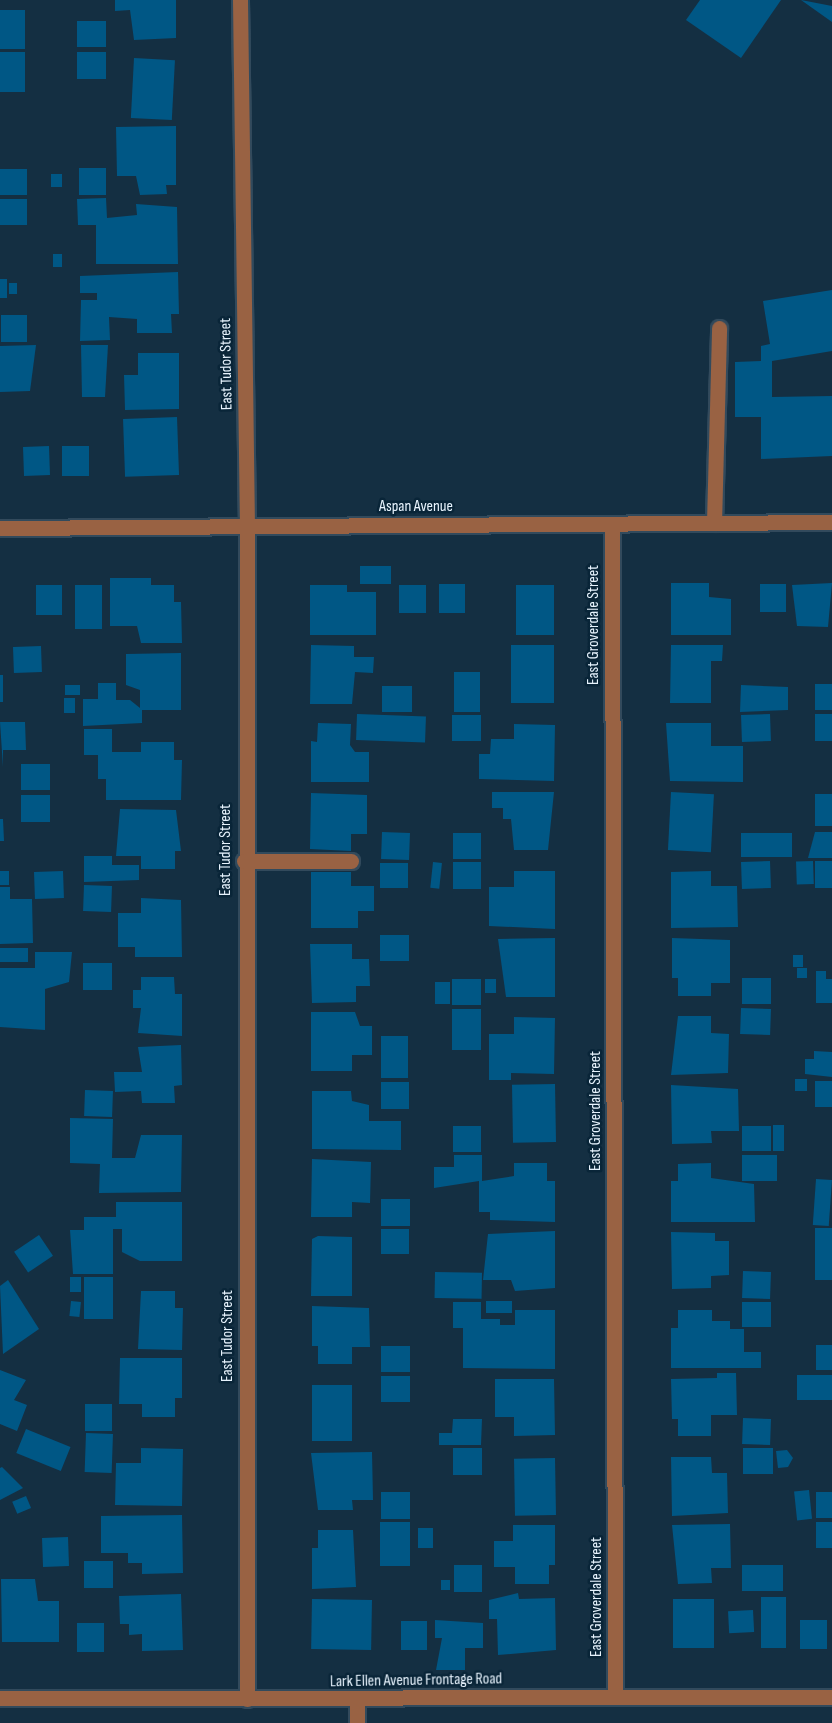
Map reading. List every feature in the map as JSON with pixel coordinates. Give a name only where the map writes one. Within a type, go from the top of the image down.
[{"type":"street","name":"East Tudor Street","points":[[240,0],[247,526],[244,861],[247,1699]]},
{"type":"street","points":[[714,523],[719,328]]},
{"type":"street","name":"Aspan Avenue","points":[[0,528],[832,522]]},
{"type":"street","name":"East Groverdale Street","points":[[612,525],[615,1697]]},
{"type":"street","points":[[244,861],[351,861]]},
{"type":"street","name":"Lark Ellen Avenue Frontage Road","points":[[0,1698],[832,1697]]},
{"type":"street","points":[[357,1699],[357,1723]]},
{"type":"building","points":[[115,0],[176,0],[176,38],[134,40],[130,10],[115,11]]},
{"type":"building","points":[[700,0],[781,0],[741,58],[686,20]]},
{"type":"building","points":[[801,0],[832,6],[832,22]]},
{"type":"building","points":[[0,10],[25,10],[25,49],[0,49]]},
{"type":"building","points":[[77,21],[106,21],[106,47],[77,47]]},
{"type":"building","points":[[0,52],[25,52],[25,92],[0,92]]},
{"type":"building","points":[[77,52],[106,52],[106,79],[77,79]]},
{"type":"building","points":[[134,58],[175,60],[172,120],[131,118]]},
{"type":"building","points":[[176,126],[176,185],[166,185],[167,194],[140,195],[136,176],[117,176],[116,127]]},
{"type":"building","points":[[79,168],[106,168],[106,195],[79,195]]},
{"type":"building","points":[[0,169],[27,169],[27,195],[0,195]]},
{"type":"building","points":[[51,174],[62,174],[62,187],[51,187]]},
{"type":"building","points":[[106,198],[107,218],[137,215],[136,204],[177,207],[178,264],[96,264],[96,225],[78,225],[77,199]]},
{"type":"building","points":[[0,199],[27,199],[27,225],[0,225]]},
{"type":"building","points":[[53,254],[62,254],[62,267],[53,267]]},
{"type":"building","points":[[178,272],[179,314],[171,314],[172,333],[137,333],[137,319],[109,317],[110,340],[80,341],[81,300],[97,300],[97,293],[80,293],[80,276]]},
{"type":"building","points":[[0,279],[7,279],[7,298],[0,298]]},
{"type":"building","points":[[9,283],[17,283],[17,294],[9,294]]},
{"type":"building","points":[[832,290],[832,351],[772,361],[772,397],[832,396],[832,456],[761,459],[761,417],[735,417],[735,362],[761,361],[761,346],[770,344],[763,301]]},
{"type":"building","points":[[1,315],[27,315],[27,342],[1,342]]},
{"type":"building","points":[[36,345],[30,391],[0,392],[0,346]]},
{"type":"building","points":[[81,345],[108,345],[105,397],[82,397]]},
{"type":"building","points":[[138,353],[179,353],[179,409],[125,410],[124,375],[138,375]]},
{"type":"building","points":[[177,417],[179,475],[125,477],[123,419]]},
{"type":"building","points":[[49,446],[50,475],[24,476],[23,447]]},
{"type":"building","points":[[62,446],[89,446],[89,476],[62,476]]},
{"type":"building","points":[[360,566],[391,566],[391,584],[360,584]]},
{"type":"building","points":[[110,578],[151,578],[151,585],[174,585],[174,602],[181,602],[182,643],[141,643],[137,626],[110,626]]},
{"type":"building","points":[[671,583],[709,583],[709,597],[731,599],[731,635],[671,635]]},
{"type":"building","points":[[832,583],[828,627],[797,626],[792,585]]},
{"type":"building","points":[[439,584],[465,584],[465,613],[439,613]]},
{"type":"building","points":[[760,584],[786,584],[786,612],[760,612]]},
{"type":"building","points":[[36,585],[62,585],[62,615],[36,615]]},
{"type":"building","points":[[75,585],[102,585],[102,629],[75,629]]},
{"type":"building","points":[[310,585],[347,585],[347,592],[376,592],[376,635],[310,635]]},
{"type":"building","points":[[399,585],[426,585],[426,613],[399,613]]},
{"type":"building","points":[[516,585],[554,585],[554,635],[516,635]]},
{"type":"building","points":[[311,645],[354,646],[354,657],[374,657],[373,673],[355,672],[352,704],[310,704]]},
{"type":"building","points":[[511,645],[554,645],[554,703],[511,703]]},
{"type":"building","points":[[671,645],[723,645],[722,661],[711,661],[711,703],[670,703]]},
{"type":"building","points":[[41,646],[42,672],[14,673],[13,647]]},
{"type":"building","points":[[181,653],[181,710],[142,710],[142,723],[83,726],[83,699],[98,699],[98,683],[116,683],[116,700],[130,700],[140,708],[140,690],[126,685],[126,654]]},
{"type":"building","points":[[454,672],[480,672],[480,712],[454,712]]},
{"type":"building","points":[[0,675],[3,675],[3,702],[0,702]]},
{"type":"building","points":[[815,684],[832,684],[832,710],[815,710]]},
{"type":"building","points":[[65,685],[80,685],[80,695],[65,695]]},
{"type":"building","points":[[741,685],[788,687],[788,710],[740,712]]},
{"type":"building","points":[[382,686],[412,686],[412,712],[382,712]]},
{"type":"building","points":[[64,698],[75,698],[75,713],[64,713]]},
{"type":"building","points":[[357,714],[426,716],[425,742],[356,740]]},
{"type":"building","points":[[770,714],[771,741],[742,742],[741,715]]},
{"type":"building","points":[[815,714],[832,714],[832,741],[815,741]]},
{"type":"building","points":[[452,715],[481,715],[481,741],[452,741]]},
{"type":"building","points":[[0,722],[25,722],[26,750],[3,750],[3,767]]},
{"type":"building","points":[[318,723],[351,724],[350,745],[355,752],[369,752],[369,782],[311,782],[311,741],[317,742]]},
{"type":"building","points":[[666,723],[711,723],[711,746],[743,746],[743,782],[670,781]]},
{"type":"building","points":[[514,724],[555,725],[554,781],[479,779],[479,754],[490,754],[491,739],[514,739]]},
{"type":"building","points":[[84,729],[112,729],[112,752],[141,752],[141,742],[174,742],[174,760],[182,760],[181,800],[106,800],[106,779],[98,779],[98,755],[84,755]]},
{"type":"building","points":[[21,764],[50,764],[50,790],[21,790]]},
{"type":"building","points":[[492,792],[554,792],[548,850],[514,850],[511,819],[503,819],[503,808],[492,808]]},
{"type":"building","points":[[671,792],[714,794],[711,852],[668,850]]},
{"type":"building","points":[[311,793],[367,795],[367,834],[351,834],[351,851],[310,849]]},
{"type":"building","points":[[815,794],[832,794],[832,826],[815,826]]},
{"type":"building","points":[[21,795],[50,795],[50,822],[21,822]]},
{"type":"building","points":[[120,809],[176,810],[181,851],[175,851],[175,869],[141,869],[141,856],[116,856]]},
{"type":"building","points":[[0,819],[3,819],[4,841],[0,841]]},
{"type":"building","points":[[382,832],[410,833],[409,860],[381,859]]},
{"type":"building","points":[[815,832],[832,832],[832,858],[808,858]]},
{"type":"building","points":[[453,833],[481,833],[481,859],[453,859]]},
{"type":"building","points":[[741,833],[792,833],[792,857],[741,857]]},
{"type":"building","points":[[84,856],[112,856],[112,865],[139,865],[139,880],[84,882]]},
{"type":"building","points":[[770,861],[771,888],[742,889],[741,862]]},
{"type":"building","points":[[813,861],[814,884],[797,885],[796,862]]},
{"type":"building","points":[[815,861],[832,861],[832,888],[815,888]]},
{"type":"building","points":[[433,862],[442,863],[439,889],[430,888]]},
{"type":"building","points":[[453,862],[481,862],[481,889],[453,889]]},
{"type":"building","points":[[380,863],[408,863],[408,888],[380,888]]},
{"type":"building","points":[[0,871],[9,871],[9,885],[0,885]]},
{"type":"building","points":[[63,871],[64,898],[35,899],[34,872]]},
{"type":"building","points":[[514,871],[555,871],[555,929],[489,926],[489,887],[514,887]]},
{"type":"building","points":[[711,871],[711,886],[737,886],[738,927],[671,928],[671,872]]},
{"type":"building","points":[[311,872],[351,872],[351,886],[374,886],[374,911],[358,911],[358,928],[311,928]]},
{"type":"building","points":[[84,885],[112,886],[111,912],[83,911]]},
{"type":"building","points":[[0,887],[10,887],[10,899],[32,899],[33,943],[0,944]]},
{"type":"building","points":[[141,898],[181,900],[182,957],[135,957],[135,947],[118,947],[118,913],[141,913]]},
{"type":"building","points":[[380,935],[409,935],[409,961],[380,961]]},
{"type":"building","points":[[555,938],[555,997],[506,997],[498,939]]},
{"type":"building","points":[[672,938],[730,940],[730,983],[711,983],[711,996],[678,996],[678,978],[672,978]]},
{"type":"building","points":[[310,944],[352,944],[352,959],[369,959],[370,986],[356,986],[356,1002],[312,1003]]},
{"type":"building","points":[[0,948],[28,948],[28,962],[0,962]]},
{"type":"building","points":[[35,952],[72,952],[69,982],[45,989],[45,1030],[0,1027],[0,968],[35,968]]},
{"type":"building","points":[[793,955],[803,955],[803,967],[793,967]]},
{"type":"building","points":[[83,963],[112,963],[112,990],[83,990]]},
{"type":"building","points":[[797,968],[807,968],[807,978],[797,978]]},
{"type":"building","points":[[816,971],[826,971],[826,979],[832,979],[832,1003],[816,1003]]},
{"type":"building","points":[[141,977],[174,977],[175,994],[182,994],[182,1036],[138,1033],[141,1008],[133,1008],[133,990],[141,990]]},
{"type":"building","points":[[742,978],[771,978],[771,1004],[742,1004]]},
{"type":"building","points":[[452,979],[481,979],[481,1005],[452,1005]]},
{"type":"building","points":[[485,979],[496,979],[496,993],[485,993]]},
{"type":"building","points":[[435,982],[450,982],[450,1004],[435,1004]]},
{"type":"building","points":[[741,1008],[771,1009],[770,1035],[740,1034]]},
{"type":"building","points":[[452,1009],[481,1009],[481,1050],[452,1050]]},
{"type":"building","points":[[311,1012],[355,1012],[360,1026],[372,1026],[372,1055],[352,1055],[352,1071],[311,1071]]},
{"type":"building","points":[[678,1016],[711,1016],[711,1033],[729,1034],[728,1073],[671,1075]]},
{"type":"building","points":[[514,1017],[555,1018],[554,1074],[511,1073],[511,1080],[489,1080],[489,1034],[514,1034]]},
{"type":"building","points":[[381,1036],[408,1036],[408,1078],[381,1078]]},
{"type":"building","points":[[181,1045],[182,1085],[174,1086],[175,1103],[142,1103],[141,1091],[115,1092],[114,1072],[142,1072],[138,1047]]},
{"type":"building","points":[[814,1051],[832,1052],[832,1077],[805,1074],[805,1059],[814,1059]]},
{"type":"building","points":[[795,1079],[807,1079],[807,1091],[795,1091]]},
{"type":"building","points":[[815,1081],[832,1081],[832,1107],[815,1107]]},
{"type":"building","points":[[381,1082],[409,1082],[409,1109],[381,1109]]},
{"type":"building","points":[[555,1084],[556,1142],[513,1143],[512,1085]]},
{"type":"building","points":[[671,1085],[738,1089],[739,1131],[711,1131],[712,1143],[672,1144]]},
{"type":"building","points":[[85,1090],[113,1091],[112,1117],[84,1116]]},
{"type":"building","points":[[312,1091],[351,1091],[352,1101],[369,1105],[369,1121],[401,1121],[401,1150],[312,1149]]},
{"type":"building","points":[[70,1118],[113,1119],[112,1158],[135,1158],[141,1135],[182,1135],[181,1192],[99,1193],[100,1164],[70,1163]]},
{"type":"building","points":[[773,1125],[784,1125],[784,1151],[773,1151]]},
{"type":"building","points":[[453,1126],[481,1126],[481,1152],[453,1152]]},
{"type":"building","points":[[742,1126],[771,1126],[771,1151],[742,1151]]},
{"type":"building","points":[[454,1155],[482,1155],[482,1181],[514,1176],[514,1163],[547,1163],[547,1181],[555,1181],[555,1222],[490,1220],[490,1212],[479,1212],[479,1181],[434,1188],[434,1167],[454,1167]]},
{"type":"building","points":[[742,1155],[777,1155],[777,1181],[742,1181]]},
{"type":"building","points":[[312,1159],[371,1162],[370,1203],[352,1202],[352,1217],[311,1217]]},
{"type":"building","points":[[711,1163],[711,1178],[754,1184],[755,1222],[671,1222],[671,1181],[678,1181],[678,1164]]},
{"type":"building","points":[[816,1179],[832,1180],[829,1226],[813,1225]]},
{"type":"building","points":[[381,1199],[410,1199],[410,1226],[381,1226]]},
{"type":"building","points":[[116,1202],[182,1202],[182,1261],[140,1261],[122,1252],[122,1229],[113,1229],[113,1274],[73,1274],[70,1230],[84,1230],[84,1217],[116,1217]]},
{"type":"building","points":[[815,1228],[832,1228],[832,1280],[815,1280]]},
{"type":"building","points":[[381,1229],[409,1229],[409,1254],[381,1254]]},
{"type":"building","points":[[555,1231],[555,1288],[515,1291],[511,1280],[483,1280],[488,1234]]},
{"type":"building","points":[[671,1232],[715,1233],[715,1241],[729,1241],[729,1275],[711,1276],[711,1288],[672,1289]]},
{"type":"building","points":[[39,1235],[53,1256],[28,1273],[14,1252]]},
{"type":"building","points":[[318,1236],[352,1237],[352,1296],[311,1296],[312,1239]]},
{"type":"building","points":[[743,1271],[771,1272],[770,1299],[742,1298]]},
{"type":"building","points":[[435,1272],[482,1273],[482,1299],[435,1298]]},
{"type":"building","points":[[70,1277],[81,1277],[81,1292],[70,1292]]},
{"type":"building","points":[[84,1277],[113,1277],[113,1319],[84,1319]]},
{"type":"building","points":[[8,1280],[39,1329],[3,1354],[0,1286]]},
{"type":"building","points":[[141,1291],[175,1291],[175,1308],[183,1308],[182,1350],[138,1349]]},
{"type":"building","points":[[71,1301],[81,1302],[79,1317],[69,1316]]},
{"type":"building","points":[[486,1301],[512,1301],[512,1313],[486,1313]]},
{"type":"building","points":[[453,1302],[481,1302],[481,1319],[500,1319],[500,1325],[515,1325],[515,1310],[555,1310],[555,1369],[463,1368],[463,1328],[453,1328]]},
{"type":"building","points":[[742,1302],[771,1302],[771,1327],[742,1327]]},
{"type":"building","points":[[312,1306],[369,1308],[370,1347],[352,1347],[352,1364],[318,1364],[318,1346],[312,1346]]},
{"type":"building","points":[[678,1310],[712,1310],[712,1321],[730,1321],[730,1329],[744,1329],[744,1352],[761,1352],[761,1368],[671,1368],[671,1328],[678,1328]]},
{"type":"building","points":[[816,1345],[832,1345],[832,1370],[816,1370]]},
{"type":"building","points":[[381,1346],[410,1346],[410,1372],[381,1372]]},
{"type":"building","points":[[120,1358],[182,1358],[182,1398],[175,1398],[175,1417],[142,1417],[142,1404],[119,1404]]},
{"type":"building","points":[[0,1370],[26,1380],[14,1400],[27,1405],[17,1431],[0,1424]]},
{"type":"building","points":[[717,1373],[736,1373],[737,1415],[711,1415],[711,1436],[678,1436],[678,1419],[672,1419],[671,1379],[717,1378]]},
{"type":"building","points":[[797,1375],[832,1375],[832,1400],[797,1400]]},
{"type":"building","points":[[381,1376],[410,1376],[410,1402],[381,1402]]},
{"type":"building","points":[[495,1379],[554,1379],[555,1435],[514,1436],[514,1417],[495,1417]]},
{"type":"building","points":[[312,1385],[352,1385],[352,1441],[312,1441]]},
{"type":"building","points":[[85,1404],[112,1404],[112,1431],[85,1431]]},
{"type":"building","points":[[743,1418],[771,1419],[770,1445],[742,1444]]},
{"type":"building","points":[[453,1419],[482,1419],[481,1445],[439,1445],[439,1433],[452,1433]]},
{"type":"building","points":[[26,1429],[71,1447],[61,1471],[16,1453]]},
{"type":"building","points":[[86,1433],[113,1434],[112,1473],[85,1472]]},
{"type":"building","points":[[141,1448],[183,1449],[182,1506],[115,1505],[116,1463],[141,1463]]},
{"type":"building","points":[[453,1448],[482,1448],[482,1475],[453,1475]]},
{"type":"building","points":[[743,1448],[773,1448],[773,1474],[743,1474]]},
{"type":"building","points":[[787,1450],[793,1458],[788,1467],[778,1468],[776,1451]]},
{"type":"building","points":[[372,1452],[373,1500],[352,1500],[353,1510],[318,1510],[311,1453]]},
{"type":"building","points":[[671,1457],[711,1457],[712,1473],[727,1473],[728,1513],[672,1516]]},
{"type":"building","points":[[555,1458],[556,1515],[515,1516],[514,1459]]},
{"type":"building","points":[[2,1467],[23,1488],[0,1500],[0,1468]]},
{"type":"building","points":[[809,1490],[812,1519],[797,1520],[794,1492]]},
{"type":"building","points":[[381,1492],[410,1492],[410,1519],[381,1519]]},
{"type":"building","points":[[816,1492],[832,1492],[832,1518],[816,1518]]},
{"type":"building","points":[[26,1496],[31,1508],[17,1514],[12,1502]]},
{"type":"building","points":[[182,1515],[183,1573],[142,1574],[142,1563],[128,1563],[128,1553],[101,1553],[101,1516]]},
{"type":"building","points":[[380,1522],[410,1522],[410,1566],[380,1566]]},
{"type":"building","points":[[816,1522],[832,1522],[832,1548],[816,1548]]},
{"type":"building","points":[[730,1524],[731,1568],[711,1568],[712,1583],[678,1584],[672,1525]]},
{"type":"building","points":[[513,1525],[555,1525],[555,1565],[549,1565],[549,1584],[515,1584],[515,1567],[494,1567],[494,1541],[513,1541]]},
{"type":"building","points":[[418,1528],[433,1528],[433,1548],[418,1548]]},
{"type":"building","points":[[318,1530],[353,1530],[356,1587],[312,1589],[312,1548],[318,1548]]},
{"type":"building","points":[[68,1537],[69,1566],[43,1567],[42,1538]]},
{"type":"building","points":[[84,1561],[113,1561],[113,1588],[84,1588]]},
{"type":"building","points":[[454,1565],[482,1565],[482,1592],[454,1592]]},
{"type":"building","points":[[742,1565],[783,1565],[783,1591],[742,1591]]},
{"type":"building","points":[[1,1579],[35,1579],[38,1601],[59,1601],[59,1642],[2,1642]]},
{"type":"building","points":[[441,1580],[450,1580],[450,1590],[441,1590]]},
{"type":"building","points":[[518,1593],[519,1599],[555,1598],[556,1650],[498,1655],[497,1619],[489,1619],[489,1600]]},
{"type":"building","points":[[181,1594],[183,1650],[142,1651],[142,1634],[129,1635],[129,1624],[120,1624],[119,1596]]},
{"type":"building","points":[[761,1597],[786,1597],[786,1648],[761,1648]]},
{"type":"building","points":[[312,1599],[372,1600],[371,1650],[311,1649]]},
{"type":"building","points":[[673,1599],[714,1599],[714,1648],[673,1648]]},
{"type":"building","points":[[753,1610],[754,1632],[729,1633],[728,1611]]},
{"type":"building","points":[[435,1620],[483,1623],[483,1648],[465,1648],[465,1670],[436,1670],[442,1638],[435,1638]]},
{"type":"building","points":[[800,1620],[827,1620],[827,1649],[800,1649]]},
{"type":"building","points":[[401,1621],[427,1621],[427,1650],[401,1650]]},
{"type":"building","points":[[77,1623],[104,1623],[104,1652],[77,1652]]}]
